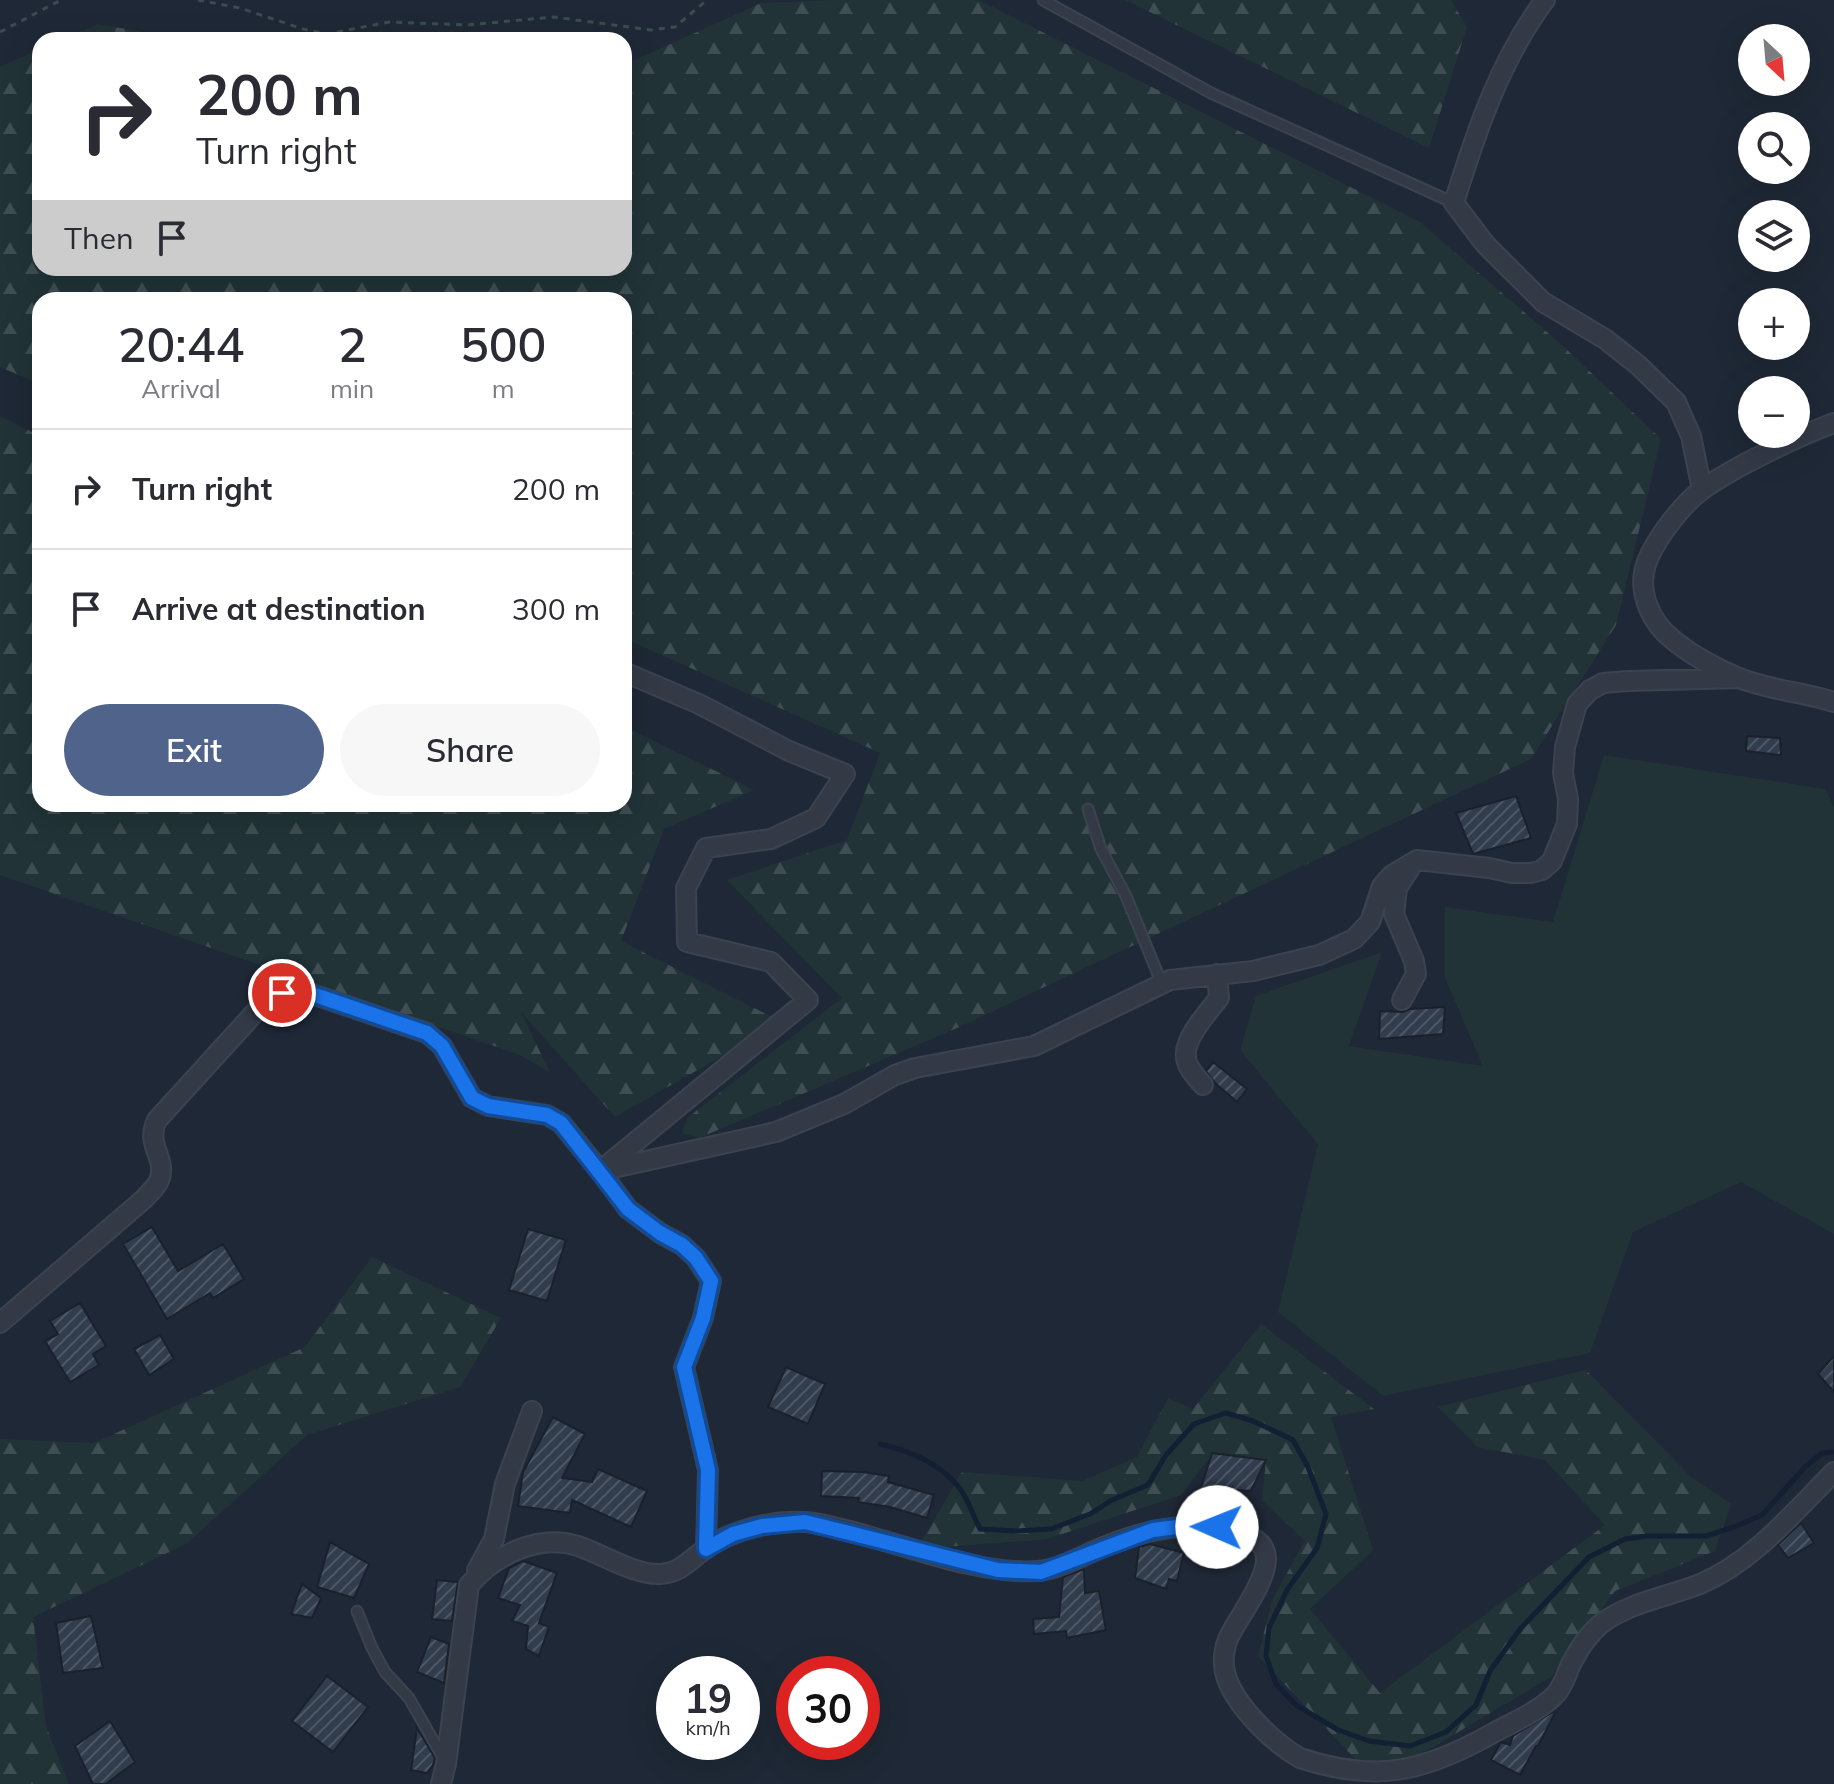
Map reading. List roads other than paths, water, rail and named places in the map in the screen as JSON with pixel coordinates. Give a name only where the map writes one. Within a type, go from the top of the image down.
[{"type":"street","points":[[1545,0],[1489,101],[1454,203],[1485,244],[1543,302],[1605,339],[1638,365],[1676,402],[1691,436],[1702,490]]},
{"type":"street","points":[[1834,423],[1786,444],[1702,490],[1664,531],[1646,564],[1643,588],[1652,613],[1669,637],[1740,678],[1834,702]]},
{"type":"street","points":[[600,1171],[808,1000],[771,962],[687,942],[686,888],[706,848],[771,839],[816,818],[845,774],[789,751],[699,704],[632,675]]},
{"type":"street","points":[[600,1171],[776,1132],[844,1104],[895,1075],[915,1068],[1034,1046],[1170,980],[1277,966],[1319,955],[1354,939],[1370,922],[1382,886],[1392,875],[1417,860],[1512,873],[1542,870],[1552,861],[1567,824],[1568,799],[1563,773],[1565,747],[1577,704],[1590,690],[1603,683],[1628,681],[1740,678]]},
{"type":"street","points":[[1402,1000],[1416,974],[1414,961],[1394,914],[1397,888],[1404,874],[1417,860]]},
{"type":"street","points":[[1203,1085],[1186,1059],[1187,1048],[1196,1027],[1219,998],[1217,974]]},
{"type":"street","points":[[0,1323],[144,1199],[158,1183],[161,1168],[152,1141],[152,1130],[157,1120],[259,1008],[282,993],[303,991],[427,1033],[442,1046],[472,1098],[488,1106],[547,1115],[561,1123],[628,1209],[696,1258],[711,1281],[703,1318],[684,1367],[708,1470],[706,1549]]},
{"type":"street","points":[[441,1784],[469,1585],[494,1539],[505,1484],[532,1411]]},
{"type":"street","points":[[469,1585],[498,1557],[546,1542],[576,1545],[615,1563],[659,1574],[685,1567],[706,1549],[733,1534],[762,1526],[805,1522],[998,1570],[1041,1572],[1153,1530],[1193,1525],[1217,1527],[1250,1536],[1262,1543],[1266,1552],[1266,1567],[1228,1639],[1223,1662],[1227,1682],[1253,1717],[1299,1757],[1343,1777],[1376,1781],[1412,1780],[1542,1707],[1559,1692],[1576,1655],[1598,1626],[1623,1610],[1702,1583],[1732,1565],[1757,1548],[1834,1472]]},
{"type":"lane","points":[[1043,0],[1211,93],[1454,203]]},
{"type":"lane","points":[[1088,809],[1101,849],[1126,896],[1162,984]]},
{"type":"lane","points":[[357,1611],[385,1672],[409,1698],[446,1764]]},
{"type":"waterway","points":[[880,1444],[927,1461],[948,1476],[964,1495],[980,1529],[1017,1531],[1051,1529],[1090,1514],[1112,1500],[1148,1485],[1166,1455],[1194,1424],[1226,1413],[1253,1421],[1293,1440],[1308,1467],[1326,1514],[1317,1548],[1287,1590],[1269,1628],[1266,1656],[1276,1684],[1296,1705],[1338,1730],[1369,1741],[1410,1746],[1446,1732],[1476,1705],[1490,1671],[1520,1629],[1589,1557],[1625,1539],[1706,1536],[1734,1527],[1762,1515],[1805,1467],[1822,1453],[1834,1452]]}]
